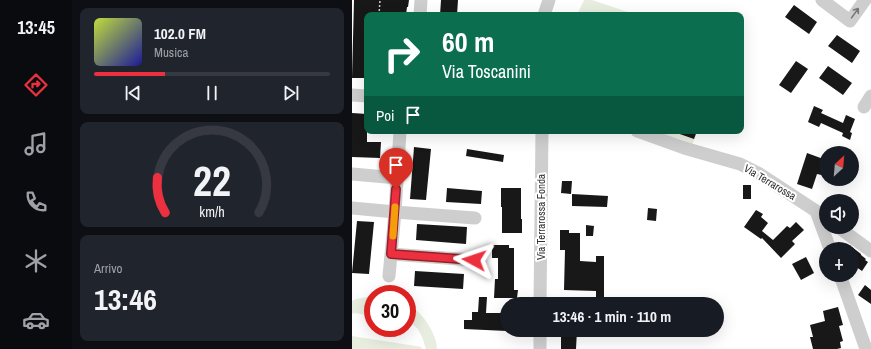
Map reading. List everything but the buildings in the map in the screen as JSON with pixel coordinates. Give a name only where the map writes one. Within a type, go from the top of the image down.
[{"type":"street","points":[[420,12],[421,0]]},
{"type":"street","points":[[542,0],[543,12]]},
{"type":"street","points":[[544,12],[549,0]]},
{"type":"street","points":[[822,0],[850,21],[865,0]]},
{"type":"street","points":[[352,95],[364,96]]},
{"type":"street","points":[[864,107],[871,96]]},
{"type":"street","points":[[389,276],[400,134]]},
{"type":"street","name":"Via Terrarossa Fonda","points":[[540,297],[542,134]]},
{"type":"street","name":"Via Terrarossa","points":[[645,134],[684,148],[740,164],[758,173],[819,214]]},
{"type":"street","points":[[352,174],[397,178]]},
{"type":"street","points":[[352,211],[395,212],[475,218]]},
{"type":"street","points":[[848,234],[871,250]]},
{"type":"street","points":[[391,254],[474,260]]},
{"type":"street","points":[[842,282],[866,349]]},
{"type":"street","points":[[540,337],[540,349]]},
{"type":"path","points":[[379,12],[380,0]]},
{"type":"green space","points":[[584,0],[592,0],[628,12],[578,12]]},
{"type":"green space","points":[[656,134],[696,134],[692,146]]},
{"type":"green space","points":[[364,298],[364,315],[352,314],[352,301]]},
{"type":"green space","points":[[416,310],[428,324],[437,344],[437,349],[426,349],[416,327]]},
{"type":"green space","points":[[352,336],[422,347],[421,349],[352,349]]},
{"type":"slow traffic","points":[[393,236],[395,207]]},
{"type":"route","points":[[396,189],[391,254],[474,260]]}]
